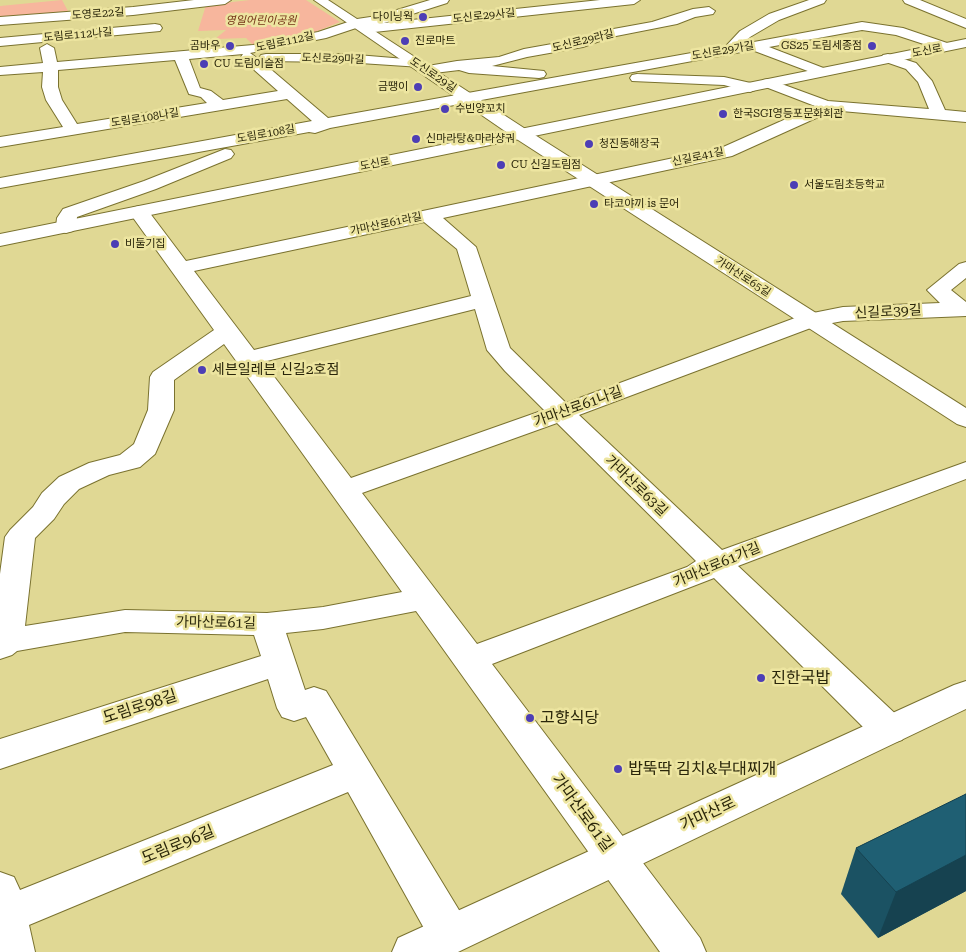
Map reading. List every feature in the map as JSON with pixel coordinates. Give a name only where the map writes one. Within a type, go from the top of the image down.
[{"type":"street","name":"도영로22길","points":[[0,21],[145,10],[224,0]]},
{"type":"street","name":"도신로29길","points":[[320,0],[520,134]]},
{"type":"street","points":[[361,26],[426,0]]},
{"type":"street","points":[[361,26],[443,0]]},
{"type":"street","name":"도신로29사길","points":[[361,26],[634,0]]},
{"type":"street","points":[[709,6],[707,33],[710,47],[722,51],[774,16],[820,0]]},
{"type":"street","points":[[909,0],[966,24]]},
{"type":"street","points":[[782,2],[825,13]]},
{"type":"street","points":[[591,5],[606,17]]},
{"type":"street","name":"도신로29라길","points":[[421,67],[501,60],[524,53],[583,43],[608,34],[672,21],[709,6]]},
{"type":"street","points":[[145,10],[155,28],[174,51],[194,91],[206,94],[219,105]]},
{"type":"street","points":[[898,31],[896,26],[937,13]]},
{"type":"street","points":[[93,17],[112,61]]},
{"type":"street","points":[[840,17],[862,26],[898,31],[945,47]]},
{"type":"street","points":[[40,18],[51,66],[50,87],[54,100],[73,130]]},
{"type":"street","name":"도림로112길","points":[[0,71],[112,61],[174,51],[253,49],[361,26]]},
{"type":"street","name":"도신로29가길","points":[[467,98],[862,26]]},
{"type":"street","name":"도림로112나길","points":[[0,42],[155,28]]},
{"type":"street","name":"도신로","points":[[0,240],[966,43]]},
{"type":"street","points":[[754,46],[821,72]]},
{"type":"street","name":"도신로29마길","points":[[174,51],[248,57],[345,58],[421,67]]},
{"type":"street","points":[[248,57],[325,124]]},
{"type":"street","name":"도신로","points":[[888,58],[911,66],[924,81],[939,114]]},
{"type":"street","name":"도신로29가길","points":[[457,65],[469,69],[585,76]]},
{"type":"street","name":"도신로","points":[[585,76],[724,81],[750,87]]},
{"type":"street","points":[[768,83],[826,106],[966,117]]},
{"type":"street","name":"도림로108나길","points":[[0,142],[290,94]]},
{"type":"street","name":"도림로108길","points":[[0,183],[467,98]]},
{"type":"street","name":"신길로41길","points":[[591,179],[726,152],[819,111],[826,106]]},
{"type":"street","points":[[66,227],[67,218],[70,213],[80,208],[150,185],[212,159],[325,124]]},
{"type":"street","name":"가마산로65길","points":[[520,134],[966,419]]},
{"type":"street","points":[[38,136],[64,171]]},
{"type":"street","name":"가마산로61라길","points":[[180,268],[591,179]]},
{"type":"street","name":"가마산로61길","points":[[139,212],[685,952]]},
{"type":"street","name":"가마산로63길","points":[[428,214],[466,246],[499,350],[513,366],[889,730]]},
{"type":"street","points":[[963,308],[938,290],[966,268]]},
{"type":"street","points":[[247,359],[483,300]]},
{"type":"street","name":"신길로39길","points":[[810,320],[843,314],[963,308]]},
{"type":"street","name":"가마산로61나길","points":[[344,490],[561,413],[810,320]]},
{"type":"street","points":[[4,644],[10,535],[28,527],[44,512],[52,499],[69,482],[99,469],[130,461],[146,448],[161,410],[162,377],[227,332]]},
{"type":"street","name":"가마산로61가길","points":[[469,660],[698,574],[716,563],[966,470]]},
{"type":"street","name":"가마산로61길","points":[[4,644],[125,621],[267,624],[323,618],[424,599]]},
{"type":"street","points":[[267,624],[294,708],[314,700],[450,934]]},
{"type":"street","name":"도림로98길","points":[[0,754],[280,662]]},
{"type":"street","name":"가마산로","points":[[413,952],[966,694]]},
{"type":"street","name":"도림로96길","points":[[5,919],[356,772]]},
{"type":"green space","points":[[62,0],[68,11],[0,18],[0,6]]},
{"type":"green space","name":"영일어린이공원","points":[[250,0],[306,0],[340,22],[315,32],[253,45],[246,38],[215,39],[226,30],[198,31],[206,5]]},
{"type":"building","points":[[966,794],[966,855],[896,892],[856,848]]},
{"type":"place","name":"다이닝웍","points":[[423,17]]},
{"type":"place","name":"진로마트","points":[[405,41]]},
{"type":"place","name":"곰바우","points":[[230,46]]},
{"type":"place","name":"GS25 도림세종점","points":[[872,46]]},
{"type":"place","name":"CU 도림이슬점","points":[[204,64]]},
{"type":"place","name":"금땡이","points":[[418,87]]},
{"type":"place","name":"수빈양꼬치","points":[[445,109]]},
{"type":"place","name":"한국SGI영등포문화회관","points":[[723,114]]},
{"type":"place","name":"신마라탕&마라샹궈","points":[[416,139]]},
{"type":"place","name":"청진동해장국","points":[[589,144]]},
{"type":"place","name":"CU 신길도림점","points":[[501,165]]},
{"type":"place","name":"서울도림초등학교","points":[[794,185]]},
{"type":"place","name":"타코야끼 is 문어","points":[[594,204]]},
{"type":"place","name":"비둘기집","points":[[115,244]]},
{"type":"place","name":"세븐일레븐 신길2호점","points":[[202,370]]},
{"type":"place","name":"진한국밥","points":[[761,678]]},
{"type":"place","name":"고향식당","points":[[530,718]]},
{"type":"place","name":"밥뚝딱 김치&부대찌개","points":[[618,769]]}]
